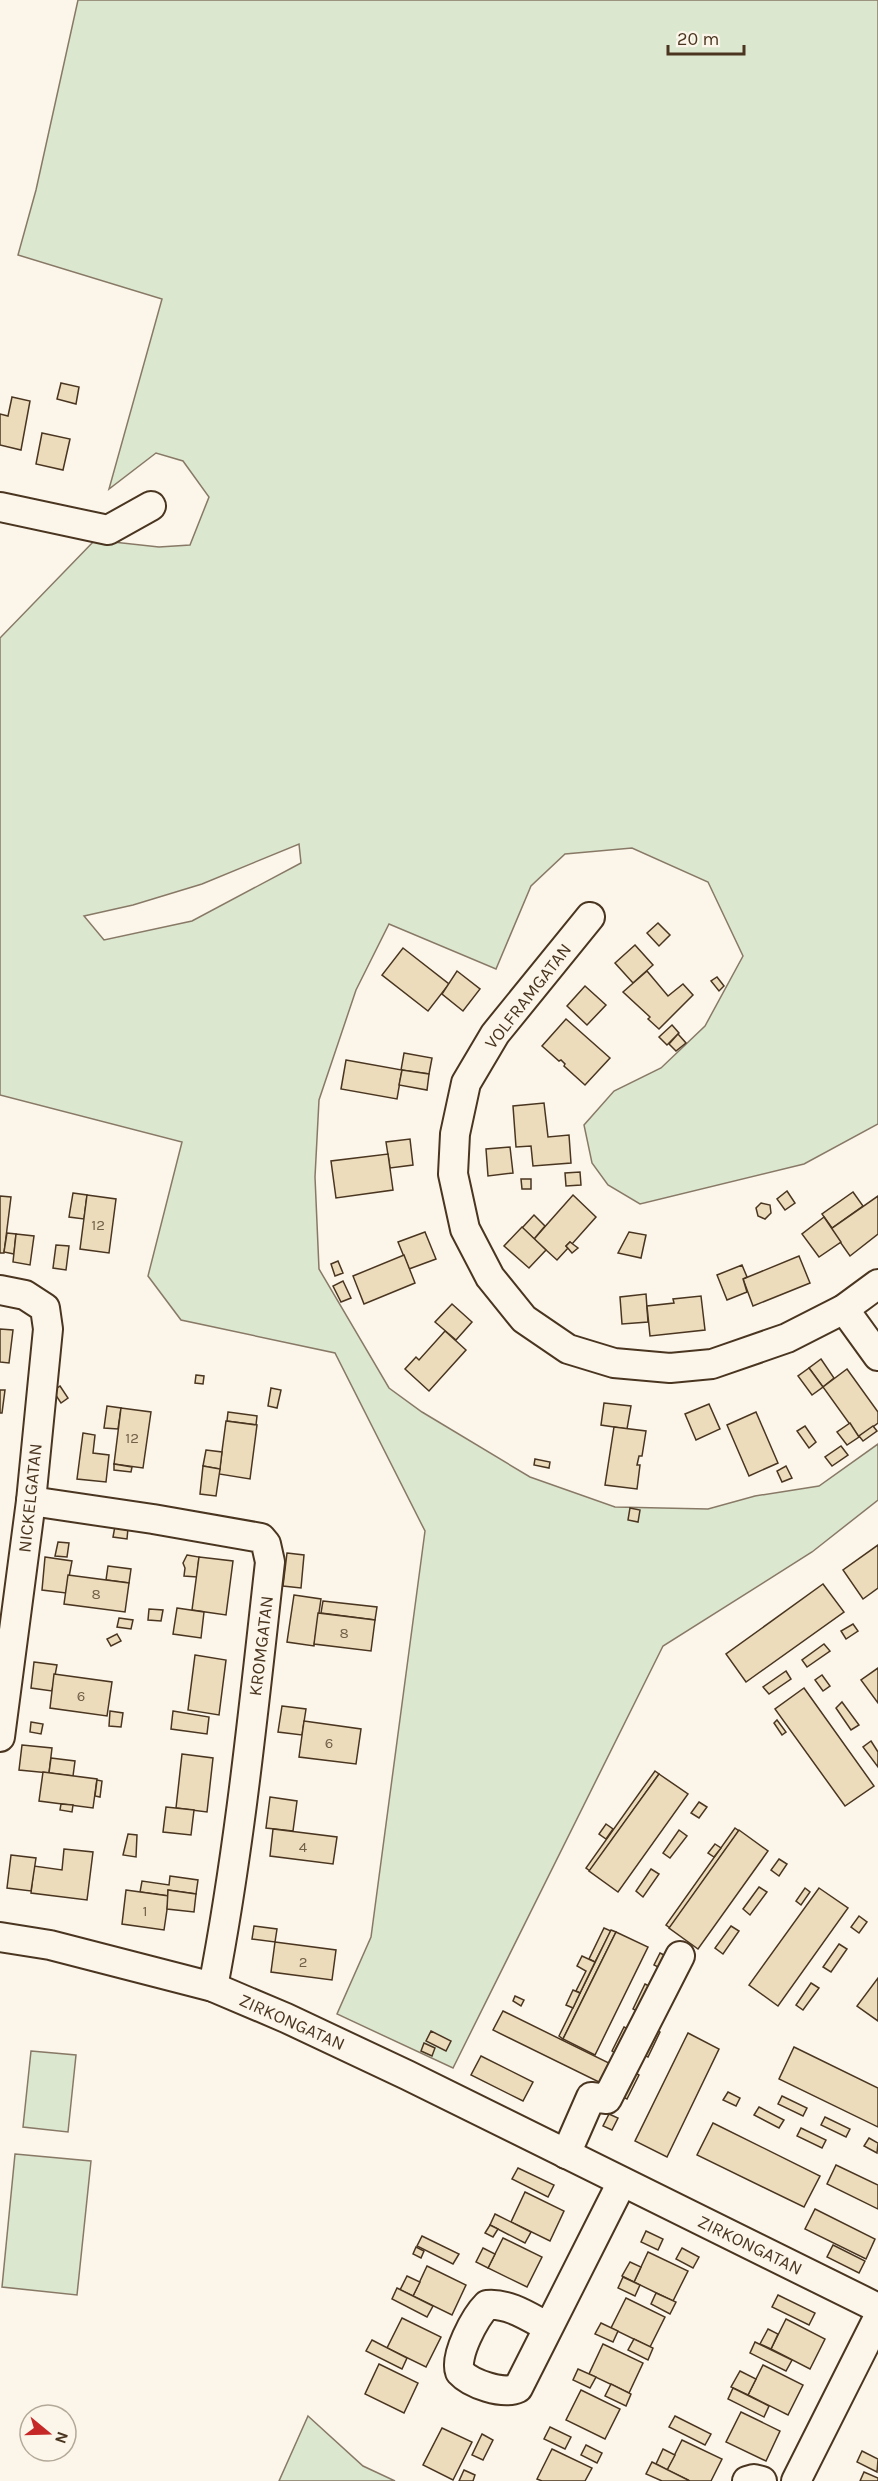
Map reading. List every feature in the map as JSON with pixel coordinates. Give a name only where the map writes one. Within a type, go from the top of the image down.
[{"type":"street","points":[[0,507],[108,530],[151,506]]},
{"type":"street","name":"VOLFRAMGATAN","points":[[590,917],[495,1034],[466,1083],[455,1134],[453,1174],[465,1229],[490,1276],[524,1319],[568,1349],[614,1363],[670,1368],[712,1364],[788,1338],[844,1309],[878,1284]]},
{"type":"street","name":"NICKELGATAN","points":[[0,1290],[25,1295],[45,1308],[48,1329],[31,1501],[0,1737]]},
{"type":"street","points":[[844,1309],[878,1356]]},
{"type":"street","name":"KROMGATAN","points":[[31,1501],[261,1538],[266,1544],[270,1562],[253,1709],[229,1906],[213,1987]]},
{"type":"street","name":"ZIRKONGATAN","points":[[0,1936],[50,1945],[213,1987],[286,2018],[878,2308]]},
{"type":"street","points":[[566,2154],[591,2097],[608,2099],[680,1956]]},
{"type":"street","points":[[548,2327],[622,2182]]},
{"type":"street","points":[[796,2481],[878,2318]]},
{"type":"street","points":[[747,2481],[754,2479],[762,2481]]},
{"type":"green space","points":[[78,0],[878,0],[878,1124],[804,1164],[640,1204],[608,1185],[592,1163],[584,1125],[614,1091],[661,1068],[705,1026],[743,956],[708,882],[632,848],[565,854],[531,886],[496,969],[389,924],[356,990],[319,1100],[315,1177],[319,1269],[389,1388],[422,1412],[530,1477],[615,1507],[708,1509],[755,1496],[819,1486],[878,1444],[878,1500],[812,1552],[663,1646],[453,2068],[337,2014],[371,1937],[425,1531],[335,1353],[181,1320],[148,1276],[182,1142],[0,1095],[0,638],[95,540],[159,547],[190,545],[209,497],[183,461],[156,453],[109,489],[162,299],[18,255],[36,190]],"holes":[[[299,844],[301,863],[192,921],[104,940],[84,916],[133,905],[202,884]]]},
{"type":"green space","points":[[31,2051],[76,2055],[68,2132],[23,2127]]},
{"type":"green space","points":[[15,2154],[91,2161],[77,2295],[2,2287]]},
{"type":"green space","points":[[308,2416],[363,2466],[395,2481],[279,2481]]},
{"type":"building","points":[[61,383],[79,387],[76,404],[57,399]]},
{"type":"building","points":[[12,397],[30,401],[21,450],[0,445],[0,414],[8,416]]},
{"type":"building","points":[[42,433],[70,439],[63,470],[36,464]]},
{"type":"building","points":[[658,923],[670,935],[659,946],[647,933]]},
{"type":"building","points":[[635,945],[653,965],[633,983],[615,963]]},
{"type":"building","points":[[403,948],[449,984],[428,1011],[382,975]]},
{"type":"building","points":[[457,971],[480,989],[463,1011],[442,994]]},
{"type":"building","points":[[647,971],[668,996],[683,984],[693,995],[659,1029],[648,1019],[650,1017],[623,992]]},
{"type":"building","points":[[717,977],[724,986],[719,991],[711,981]]},
{"type":"building","points":[[585,986],[606,1005],[587,1025],[567,1006]]},
{"type":"building","points":[[566,1019],[610,1058],[585,1085],[564,1066],[561,1060],[559,1061],[542,1046]]},
{"type":"building","points":[[672,1025],[679,1033],[667,1045],[659,1037]]},
{"type":"building","points":[[678,1034],[686,1043],[676,1051],[669,1044]]},
{"type":"building","points":[[404,1053],[432,1058],[429,1074],[401,1070]]},
{"type":"building","points":[[346,1060],[402,1070],[397,1099],[341,1089]]},
{"type":"building","points":[[402,1070],[429,1074],[427,1090],[399,1085]]},
{"type":"building","points":[[544,1103],[548,1137],[569,1135],[571,1163],[533,1166],[531,1146],[516,1147],[513,1106]]},
{"type":"building","points":[[410,1139],[413,1165],[390,1168],[386,1142]]},
{"type":"building","points":[[510,1147],[513,1173],[488,1176],[486,1149]]},
{"type":"building","points":[[388,1154],[393,1190],[336,1198],[331,1161]]},
{"type":"building","points":[[580,1172],[581,1185],[566,1186],[565,1173]]},
{"type":"building","points":[[521,1179],[531,1179],[531,1189],[522,1189]]},
{"type":"building","points":[[787,1191],[795,1203],[785,1210],[777,1199]]},
{"type":"building","points":[[853,1192],[863,1206],[832,1228],[822,1214]]},
{"type":"building","points":[[73,1193],[87,1195],[84,1219],[69,1217]]},
{"type":"building","points":[[87,1195],[116,1199],[109,1253],[80,1249]]},
{"type":"building","points":[[573,1195],[596,1217],[572,1244],[570,1242],[566,1246],[568,1248],[557,1260],[534,1239]]},
{"type":"building","points":[[0,1196],[11,1197],[4,1253],[0,1253]]},
{"type":"building","points":[[878,1196],[878,1234],[850,1256],[831,1229]]},
{"type":"building","points":[[761,1203],[770,1205],[771,1213],[765,1219],[758,1216],[756,1208]]},
{"type":"building","points":[[534,1215],[545,1226],[534,1239],[522,1228]]},
{"type":"building","points":[[824,1217],[841,1242],[819,1257],[802,1234]]},
{"type":"building","points":[[522,1227],[546,1250],[529,1268],[504,1246]]},
{"type":"building","points":[[425,1232],[436,1259],[409,1269],[398,1242]]},
{"type":"building","points":[[629,1232],[646,1235],[641,1258],[618,1253]]},
{"type":"building","points":[[7,1233],[16,1234],[14,1254],[4,1252]]},
{"type":"building","points":[[16,1234],[34,1236],[30,1265],[13,1262]]},
{"type":"building","points":[[570,1242],[578,1248],[572,1253],[566,1246]]},
{"type":"building","points":[[56,1245],[69,1246],[66,1270],[53,1268]]},
{"type":"building","points":[[404,1255],[415,1283],[364,1304],[353,1276]]},
{"type":"building","points":[[799,1256],[810,1283],[753,1306],[743,1279]]},
{"type":"building","points":[[338,1261],[343,1273],[335,1276],[331,1264]]},
{"type":"building","points":[[742,1265],[747,1277],[743,1279],[747,1292],[727,1300],[717,1275]]},
{"type":"building","points":[[343,1281],[351,1298],[341,1302],[333,1286]]},
{"type":"building","points":[[646,1294],[648,1322],[622,1324],[620,1297]]},
{"type":"building","points":[[701,1296],[705,1330],[650,1336],[647,1306],[674,1303],[673,1299]]},
{"type":"building","points":[[452,1304],[472,1322],[456,1340],[435,1322]]},
{"type":"building","points":[[0,1329],[13,1330],[9,1363],[0,1362]]},
{"type":"building","points":[[445,1331],[466,1350],[429,1391],[405,1369],[416,1357],[419,1360]]},
{"type":"building","points":[[821,1359],[834,1378],[823,1387],[809,1368]]},
{"type":"building","points":[[809,1368],[823,1387],[812,1395],[798,1376]]},
{"type":"building","points":[[847,1369],[878,1412],[878,1423],[859,1437],[823,1387]]},
{"type":"building","points":[[196,1375],[204,1376],[203,1384],[195,1383]]},
{"type":"building","points":[[60,1386],[68,1398],[61,1403],[53,1391]]},
{"type":"building","points":[[271,1388],[281,1390],[277,1408],[268,1406]]},
{"type":"building","points":[[0,1390],[5,1390],[2,1413],[0,1413]]},
{"type":"building","points":[[604,1403],[631,1406],[627,1429],[601,1425]]},
{"type":"building","points":[[709,1404],[720,1429],[696,1440],[685,1414]]},
{"type":"building","points":[[107,1406],[121,1408],[118,1429],[104,1428]]},
{"type":"building","points":[[121,1408],[151,1412],[143,1468],[114,1464]]},
{"type":"building","points":[[228,1412],[257,1416],[256,1425],[227,1421]]},
{"type":"building","points":[[756,1412],[778,1463],[749,1476],[727,1425]]},
{"type":"building","points":[[226,1421],[257,1425],[250,1479],[219,1474]]},
{"type":"building","points":[[850,1423],[859,1437],[847,1445],[837,1432]]},
{"type":"building","points":[[805,1426],[816,1442],[809,1448],[797,1431]]},
{"type":"building","points":[[873,1426],[877,1431],[863,1441],[859,1436]]},
{"type":"building","points":[[614,1427],[646,1431],[642,1456],[639,1456],[637,1465],[640,1465],[637,1489],[605,1485]]},
{"type":"building","points":[[83,1433],[95,1435],[93,1453],[109,1455],[106,1482],[77,1479]]},
{"type":"building","points":[[841,1446],[848,1455],[832,1466],[825,1457]]},
{"type":"building","points":[[206,1450],[222,1452],[220,1469],[203,1466]]},
{"type":"building","points":[[535,1459],[550,1462],[549,1468],[534,1465]]},
{"type":"building","points":[[114,1464],[132,1467],[131,1472],[114,1470]]},
{"type":"building","points":[[203,1466],[220,1469],[216,1496],[200,1494]]},
{"type":"building","points":[[786,1466],[792,1478],[782,1482],[777,1471]]},
{"type":"building","points":[[630,1508],[640,1510],[638,1522],[628,1520]]},
{"type":"building","points":[[115,1526],[128,1528],[127,1539],[113,1537]]},
{"type":"building","points":[[58,1542],[69,1543],[67,1557],[55,1556]]},
{"type":"building","points":[[878,1545],[878,1588],[863,1599],[843,1570]]},
{"type":"building","points":[[287,1553],[304,1555],[301,1588],[283,1586]]},
{"type":"building","points":[[187,1555],[199,1557],[197,1577],[184,1576],[183,1563]]},
{"type":"building","points":[[45,1557],[72,1561],[66,1593],[42,1590]]},
{"type":"building","points":[[199,1557],[233,1561],[226,1615],[192,1610]]},
{"type":"building","points":[[108,1566],[131,1569],[129,1583],[106,1580]]},
{"type":"building","points":[[68,1575],[129,1583],[125,1612],[64,1604]]},
{"type":"building","points":[[823,1584],[844,1612],[746,1682],[726,1654]]},
{"type":"building","points":[[294,1595],[321,1599],[314,1646],[287,1642]]},
{"type":"building","points":[[323,1601],[377,1607],[375,1620],[321,1613]]},
{"type":"building","points":[[177,1608],[204,1612],[201,1638],[173,1634]]},
{"type":"building","points":[[149,1609],[163,1610],[161,1621],[148,1620]]},
{"type":"building","points":[[318,1613],[375,1620],[371,1651],[314,1644]]},
{"type":"building","points":[[119,1618],[133,1620],[131,1629],[117,1627]]},
{"type":"building","points":[[853,1624],[858,1631],[846,1639],[841,1631]]},
{"type":"building","points":[[117,1634],[121,1641],[111,1646],[107,1639]]},
{"type":"building","points":[[824,1644],[830,1651],[807,1667],[802,1660]]},
{"type":"building","points":[[195,1655],[226,1660],[219,1715],[188,1710]]},
{"type":"building","points":[[34,1662],[57,1665],[52,1691],[31,1688]]},
{"type":"building","points":[[878,1668],[878,1703],[861,1680]]},
{"type":"building","points":[[786,1671],[791,1679],[769,1694],[763,1687]]},
{"type":"building","points":[[54,1674],[112,1682],[107,1716],[50,1708]]},
{"type":"building","points":[[822,1675],[830,1686],[823,1691],[815,1680]]},
{"type":"building","points":[[804,1688],[874,1786],[845,1806],[775,1709]]},
{"type":"building","points":[[842,1702],[859,1725],[851,1730],[836,1708]]},
{"type":"building","points":[[282,1706],[306,1709],[302,1735],[278,1732]]},
{"type":"building","points":[[110,1711],[123,1713],[121,1727],[109,1726]]},
{"type":"building","points":[[173,1711],[209,1717],[207,1734],[171,1729]]},
{"type":"building","points":[[777,1720],[786,1732],[782,1735],[774,1723]]},
{"type":"building","points":[[304,1721],[361,1729],[356,1764],[299,1757]]},
{"type":"building","points":[[31,1722],[43,1724],[41,1734],[30,1732]]},
{"type":"building","points":[[871,1741],[878,1752],[878,1767],[863,1747]]},
{"type":"building","points":[[22,1745],[52,1748],[49,1773],[19,1770]]},
{"type":"building","points":[[182,1754],[213,1758],[207,1812],[176,1808]]},
{"type":"building","points":[[51,1758],[75,1761],[73,1776],[49,1773]]},
{"type":"building","points":[[655,1771],[659,1774],[590,1871],[586,1868]]},
{"type":"building","points":[[43,1772],[97,1779],[93,1808],[39,1801]]},
{"type":"building","points":[[659,1774],[688,1794],[618,1892],[589,1871]]},
{"type":"building","points":[[97,1780],[102,1781],[100,1797],[95,1796]]},
{"type":"building","points":[[270,1797],[297,1801],[293,1831],[266,1828]]},
{"type":"building","points":[[699,1802],[707,1807],[699,1818],[691,1813]]},
{"type":"building","points":[[61,1804],[73,1805],[72,1812],[60,1810]]},
{"type":"building","points":[[166,1807],[194,1810],[191,1835],[163,1832]]},
{"type":"building","points":[[606,1824],[613,1829],[606,1839],[599,1834]]},
{"type":"building","points":[[735,1828],[739,1831],[670,1928],[666,1925]]},
{"type":"building","points":[[273,1829],[337,1837],[333,1864],[270,1856]]},
{"type":"building","points":[[679,1830],[687,1836],[670,1858],[663,1853]]},
{"type":"building","points":[[739,1830],[768,1851],[698,1949],[669,1928]]},
{"type":"building","points":[[128,1834],[137,1835],[136,1857],[123,1855]]},
{"type":"building","points":[[715,1844],[721,1848],[714,1857],[708,1853]]},
{"type":"building","points":[[64,1849],[93,1852],[87,1900],[31,1893],[34,1866],[62,1870]]},
{"type":"building","points":[[11,1855],[36,1858],[31,1891],[7,1888]]},
{"type":"building","points":[[779,1859],[787,1864],[779,1876],[771,1870]]},
{"type":"building","points":[[651,1869],[659,1874],[643,1897],[636,1891]]},
{"type":"building","points":[[170,1876],[198,1880],[196,1894],[168,1890],[168,1896],[140,1892],[142,1881],[169,1885]]},
{"type":"building","points":[[759,1887],[767,1892],[750,1915],[743,1909]]},
{"type":"building","points":[[805,1888],[810,1892],[801,1905],[796,1901]]},
{"type":"building","points":[[819,1888],[848,1908],[778,2006],[749,1985]]},
{"type":"building","points":[[126,1890],[169,1896],[164,1930],[122,1924]]},
{"type":"building","points":[[168,1890],[196,1894],[194,1912],[167,1909]]},
{"type":"building","points":[[859,1916],[867,1922],[859,1933],[851,1927]]},
{"type":"building","points":[[254,1926],[277,1929],[275,1942],[252,1939]]},
{"type":"building","points":[[731,1926],[739,1931],[723,1954],[715,1948]]},
{"type":"building","points":[[604,1928],[611,1931],[595,1962],[589,1959]]},
{"type":"building","points":[[611,1930],[616,1932],[563,2039],[559,2036]]},
{"type":"building","points":[[616,1932],[648,1947],[595,2055],[563,2039]]},
{"type":"building","points":[[275,1942],[336,1950],[332,1980],[271,1972]]},
{"type":"building","points":[[839,1944],[847,1949],[831,1972],[823,1967]]},
{"type":"building","points":[[660,1953],[668,1957],[662,1969],[654,1965]]},
{"type":"building","points":[[582,1956],[595,1962],[580,1993],[576,1991],[586,1971],[577,1966]]},
{"type":"building","points":[[878,1978],[878,2021],[857,2006]]},
{"type":"building","points":[[811,1983],[819,1988],[803,2010],[796,2005]]},
{"type":"building","points":[[645,1984],[653,1988],[641,2013],[633,2009]]},
{"type":"building","points":[[573,1990],[580,1993],[573,2008],[566,2005]]},
{"type":"building","points":[[515,1996],[524,2000],[521,2006],[513,2001]]},
{"type":"building","points":[[503,2011],[615,2066],[605,2085],[493,2030]]},
{"type":"building","points":[[624,2027],[632,2031],[620,2056],[612,2051]]},
{"type":"building","points":[[652,2028],[660,2032],[648,2057],[639,2053]]},
{"type":"building","points":[[431,2031],[451,2041],[446,2051],[426,2041]]},
{"type":"building","points":[[688,2033],[719,2049],[667,2157],[635,2141]]},
{"type":"building","points":[[424,2043],[435,2048],[432,2056],[421,2051]]},
{"type":"building","points":[[794,2047],[878,2088],[878,2127],[779,2079]]},
{"type":"building","points":[[481,2056],[533,2082],[523,2101],[471,2075]]},
{"type":"building","points":[[631,2070],[639,2075],[627,2099],[619,2095]]},
{"type":"building","points":[[728,2092],[740,2098],[736,2106],[723,2100]]},
{"type":"building","points":[[782,2096],[807,2108],[803,2116],[778,2104]]},
{"type":"building","points":[[759,2107],[784,2120],[779,2128],[754,2115]]},
{"type":"building","points":[[609,2114],[618,2118],[612,2130],[603,2126]]},
{"type":"building","points":[[825,2117],[850,2129],[846,2137],[821,2125]]},
{"type":"building","points":[[713,2123],[820,2176],[804,2207],[697,2155]]},
{"type":"building","points":[[801,2128],[826,2140],[822,2148],[797,2136]]},
{"type":"building","points":[[869,2138],[878,2143],[877,2153],[864,2146]]},
{"type":"building","points":[[836,2165],[878,2185],[878,2209],[827,2184]]},
{"type":"building","points":[[518,2168],[554,2185],[548,2197],[512,2179]]},
{"type":"building","points":[[525,2192],[564,2211],[550,2241],[511,2222]]},
{"type":"building","points":[[815,2209],[875,2239],[866,2259],[805,2229]]},
{"type":"building","points":[[495,2214],[531,2232],[525,2243],[490,2225]]},
{"type":"building","points":[[490,2225],[498,2229],[493,2237],[485,2233]]},
{"type":"building","points":[[646,2231],[663,2239],[658,2250],[641,2242]]},
{"type":"building","points":[[422,2236],[459,2254],[453,2264],[417,2246]]},
{"type":"building","points":[[503,2238],[542,2257],[527,2287],[488,2268]]},
{"type":"building","points":[[833,2245],[865,2261],[859,2273],[827,2257]]},
{"type":"building","points":[[416,2247],[424,2251],[421,2258],[413,2254]]},
{"type":"building","points":[[483,2248],[495,2254],[488,2268],[476,2262]]},
{"type":"building","points":[[682,2248],[699,2257],[693,2268],[676,2259]]},
{"type":"building","points":[[648,2252],[688,2271],[673,2301],[634,2282]]},
{"type":"building","points":[[630,2262],[641,2267],[634,2282],[622,2276]]},
{"type":"building","points":[[427,2266],[466,2285],[452,2315],[413,2296]]},
{"type":"building","points":[[407,2276],[420,2282],[413,2296],[400,2290]]},
{"type":"building","points":[[623,2277],[640,2285],[635,2296],[618,2288]]},
{"type":"building","points":[[397,2288],[433,2306],[427,2317],[392,2299]]},
{"type":"building","points":[[656,2293],[676,2302],[670,2314],[651,2304]]},
{"type":"building","points":[[778,2295],[815,2313],[809,2325],[772,2307]]},
{"type":"building","points":[[626,2298],[665,2317],[650,2347],[611,2328]]},
{"type":"building","points":[[402,2318],[441,2337],[426,2367],[387,2348]]},
{"type":"building","points":[[786,2319],[825,2339],[810,2369],[771,2349]]},
{"type":"building","points":[[601,2323],[618,2331],[613,2342],[595,2334]]},
{"type":"building","points":[[768,2329],[778,2334],[771,2349],[760,2344]]},
{"type":"building","points":[[634,2339],[653,2348],[648,2360],[628,2350]]},
{"type":"building","points":[[372,2340],[407,2358],[402,2369],[366,2351]]},
{"type":"building","points":[[755,2342],[792,2360],[786,2371],[750,2353]]},
{"type":"building","points":[[603,2344],[643,2363],[629,2393],[589,2374]]},
{"type":"building","points":[[379,2364],[418,2383],[404,2413],[365,2394]]},
{"type":"building","points":[[763,2365],[803,2385],[788,2415],[748,2395]]},
{"type":"building","points":[[578,2369],[596,2377],[590,2388],[573,2380]]},
{"type":"building","points":[[740,2371],[756,2379],[748,2395],[731,2387]]},
{"type":"building","points":[[611,2384],[631,2394],[626,2406],[605,2396]]},
{"type":"building","points":[[733,2388],[769,2406],[764,2417],[728,2399]]},
{"type":"building","points":[[581,2390],[620,2409],[605,2439],[566,2420]]},
{"type":"building","points":[[741,2412],[780,2431],[766,2461],[726,2442]]},
{"type":"building","points":[[675,2416],[711,2434],[705,2445],[669,2427]]},
{"type":"building","points":[[550,2427],[571,2437],[565,2449],[544,2439]]},
{"type":"building","points":[[442,2428],[472,2442],[453,2480],[423,2465]]},
{"type":"building","points":[[482,2434],[493,2440],[483,2460],[472,2455]]},
{"type":"building","points":[[682,2440],[722,2459],[711,2481],[690,2481],[667,2470]]},
{"type":"building","points":[[586,2445],[602,2453],[597,2463],[581,2455]]},
{"type":"building","points":[[552,2449],[592,2468],[585,2481],[537,2479]]},
{"type":"building","points":[[663,2449],[675,2455],[667,2470],[656,2464]]},
{"type":"building","points":[[862,2451],[878,2459],[877,2472],[857,2462]]},
{"type":"building","points":[[652,2462],[688,2481],[662,2481],[646,2474]]},
{"type":"building","points":[[464,2470],[475,2475],[473,2481],[459,2481]]},
{"type":"building","points":[[864,2472],[878,2478],[878,2481],[860,2481]]}]
